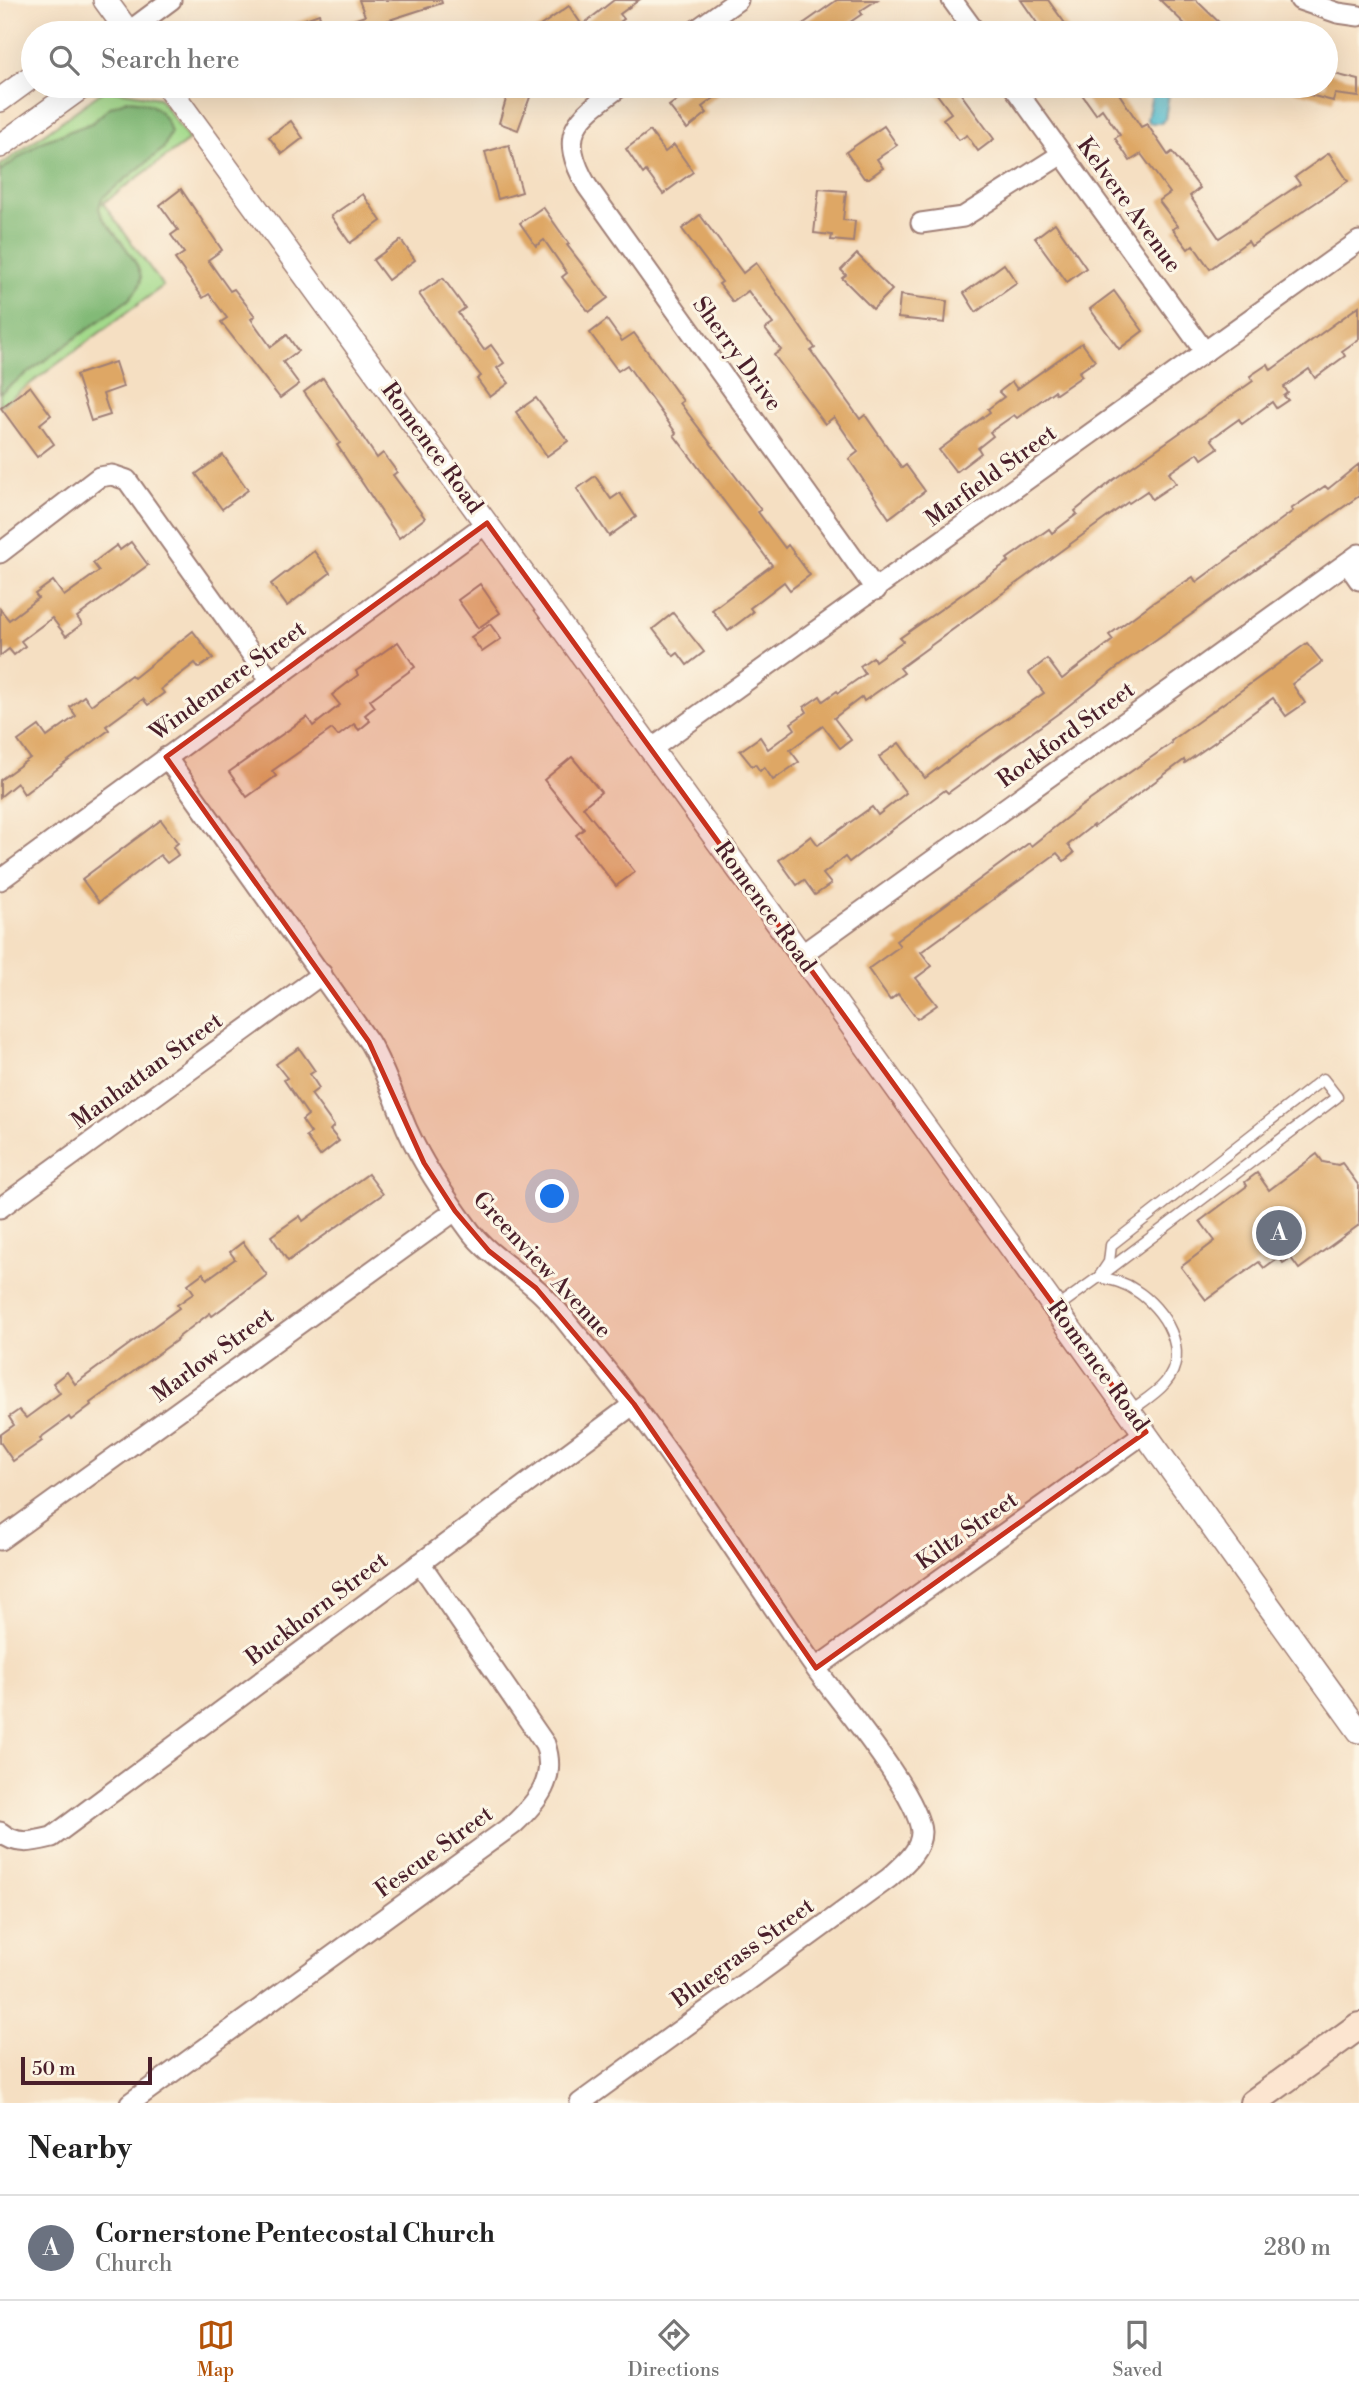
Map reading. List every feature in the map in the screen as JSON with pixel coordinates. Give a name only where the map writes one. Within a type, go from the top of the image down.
[{"type":"main road","points":[[1253,2103],[1359,2026]]},
{"type":"street","points":[[105,0],[119,21]]},
{"type":"street","points":[[143,21],[171,0]]},
{"type":"street","points":[[709,21],[738,0]]},
{"type":"street","points":[[952,0],[967,21]]},
{"type":"street","points":[[1300,0],[1338,13],[1359,16]]},
{"type":"street","points":[[0,100],[21,84]]},
{"type":"street","points":[[0,146],[66,98]]},
{"type":"street","name":"Romence Road","points":[[176,98],[801,955],[1359,1731]]},
{"type":"street","name":"Sherry Drive","points":[[606,98],[579,119],[572,141],[572,157],[587,186],[876,590]]},
{"type":"street","name":"Kelvere Avenue","points":[[1022,98],[1205,352]]},
{"type":"street","points":[[921,223],[963,217],[1062,154]]},
{"type":"street","name":"Marfield Street","points":[[650,750],[1359,241]]},
{"type":"street","points":[[0,553],[99,477],[112,475],[127,480],[270,680]]},
{"type":"street","name":"Windemere Street","points":[[0,880],[487,523]]},
{"type":"street","points":[[1353,559],[1359,580]]},
{"type":"street","name":"Rockford Street","points":[[801,955],[1353,559]]},
{"type":"street","name":"Greenview Avenue","points":[[166,757],[375,1051],[407,1129],[424,1163],[455,1211],[489,1251],[536,1288],[634,1404],[816,1668],[900,1782],[910,1800],[921,1831]]},
{"type":"street","name":"Manhattan Street","points":[[0,1208],[322,974]]},
{"type":"street","name":"Marlow Street","points":[[0,1540],[455,1211]]},
{"type":"street","name":"Buckhorn Street","points":[[0,1832],[9,1840],[26,1842],[52,1837],[634,1404]]},
{"type":"street","name":"Kiltz Street","points":[[816,1668],[1146,1432]]},
{"type":"street","name":"Fescue Street","points":[[130,2103],[514,1824],[530,1809],[542,1792],[549,1775],[551,1759],[545,1744],[420,1563]]},
{"type":"street","name":"Bluegrass Street","points":[[580,2103],[889,1878],[914,1853],[921,1831]]},
{"type":"lane","points":[[1056,1308],[1099,1277],[1337,1097],[1323,1079],[1111,1245],[1109,1262],[1099,1277]]},
{"type":"lane","points":[[1099,1277],[1120,1281],[1150,1300],[1167,1322],[1174,1337],[1176,1352],[1173,1368],[1166,1382],[1130,1411]]},
{"type":"highlighted area","points":[[487,523],[1146,1432],[816,1668],[634,1404],[536,1288],[489,1251],[455,1211],[424,1163],[369,1042],[166,757]]},
{"type":"green space","points":[[94,98],[159,98],[189,140],[103,203],[163,286],[0,406],[0,166]]},
{"type":"green space","points":[[127,100],[150,104],[165,117],[171,132],[163,149],[102,198],[99,208],[102,217],[135,262],[141,277],[140,283],[128,300],[0,393],[0,171],[41,142],[92,123],[110,107]]},
{"type":"water","points":[[1152,98],[1168,98],[1165,119],[1161,123],[1149,123],[1147,119]]},
{"type":"building","points":[[359,0],[441,0],[442,3],[386,21],[351,21],[365,16]]},
{"type":"building","points":[[614,0],[639,0],[620,14],[624,19],[621,21],[587,21]]},
{"type":"building","points":[[837,0],[877,0],[860,11],[862,14],[852,21],[807,21]]},
{"type":"building","points":[[1021,0],[1048,0],[1063,21],[1036,21]]},
{"type":"building","points":[[1160,0],[1196,0],[1218,21],[1182,21]]},
{"type":"building","points":[[569,6],[579,21],[547,21]]},
{"type":"building","points":[[319,14],[322,21],[299,21]]},
{"type":"building","points":[[1338,75],[1359,80],[1359,97],[1338,94]]},
{"type":"building","points":[[506,98],[530,98],[518,130],[499,123]]},
{"type":"building","points":[[680,98],[714,98],[702,107],[707,113],[687,129],[669,106]]},
{"type":"building","points":[[940,98],[964,98],[994,139],[978,151],[967,135],[959,140],[943,119],[951,113]]},
{"type":"building","points":[[1085,98],[1122,98],[1141,127],[1147,124],[1168,155],[1172,152],[1200,188],[1190,196],[1219,238],[1300,184],[1295,177],[1329,153],[1348,181],[1251,246],[1248,241],[1210,269],[1193,245],[1188,249],[1173,229],[1178,226],[1159,201],[1170,193],[1141,154],[1130,161],[1115,138],[1120,135],[1102,109],[1096,114]]},
{"type":"building","points":[[291,121],[303,138],[282,154],[269,137]]},
{"type":"building","points":[[884,126],[897,145],[877,159],[883,168],[869,178],[864,178],[846,152]]},
{"type":"building","points":[[650,131],[665,152],[674,145],[693,172],[663,194],[646,171],[643,174],[626,149]]},
{"type":"building","points":[[509,145],[522,192],[498,199],[485,152]]},
{"type":"building","points":[[181,189],[222,250],[208,260],[230,291],[234,289],[255,316],[251,319],[271,347],[287,335],[298,351],[283,362],[299,384],[280,398],[221,322],[227,318],[209,294],[203,298],[175,259],[184,253],[171,235],[178,230],[160,205]]},
{"type":"building","points":[[819,189],[846,191],[843,220],[855,221],[853,242],[831,240],[832,235],[814,233]]},
{"type":"building","points":[[363,194],[381,221],[350,243],[331,216]]},
{"type":"building","points":[[543,207],[569,244],[567,245],[608,298],[589,312],[562,277],[567,273],[544,240],[536,246],[520,223]]},
{"type":"building","points":[[700,215],[743,273],[756,263],[815,348],[811,351],[860,419],[865,415],[902,468],[906,465],[925,491],[889,518],[849,459],[858,452],[834,417],[825,424],[774,355],[781,350],[765,329],[773,324],[748,291],[733,302],[719,284],[722,282],[682,229]]},
{"type":"building","points":[[1055,223],[1086,268],[1067,282],[1035,238]]},
{"type":"building","points":[[401,240],[415,260],[388,280],[373,260]]},
{"type":"building","points":[[857,254],[892,290],[873,309],[842,278],[846,275],[841,270]]},
{"type":"building","points":[[1004,264],[1017,283],[976,312],[964,293]]},
{"type":"building","points":[[443,278],[465,308],[458,313],[484,350],[491,345],[504,363],[497,368],[509,383],[490,397],[477,379],[481,376],[419,294]]},
{"type":"building","points":[[1114,291],[1143,331],[1119,349],[1090,309]]},
{"type":"building","points":[[900,295],[947,301],[945,323],[898,318]]},
{"type":"building","points":[[1359,306],[1359,339],[1342,351],[1345,356],[1315,378],[1309,369],[1284,387],[1288,393],[1284,396],[1288,400],[1276,408],[1272,402],[1242,424],[1239,419],[1211,439],[1218,448],[1202,459],[1198,453],[1169,473],[1176,483],[1152,499],[1147,491],[1128,502],[900,668],[904,673],[864,701],[862,697],[834,718],[851,740],[840,748],[823,726],[790,750],[799,762],[773,780],[764,767],[760,771],[755,764],[752,766],[740,751],[760,737],[768,749],[795,729],[791,723],[807,712],[804,707],[820,696],[823,701],[837,691],[838,693],[865,674],[860,666],[873,657],[875,661],[903,641],[900,638],[1009,561],[1007,559],[1049,529],[1052,533],[1113,480],[1253,381],[1250,376],[1268,364],[1271,370]]},
{"type":"building","points":[[607,320],[622,341],[634,333],[683,401],[680,403],[761,510],[758,512],[785,548],[788,545],[810,575],[790,590],[784,582],[750,608],[753,612],[728,631],[712,610],[772,565],[674,435],[676,433],[627,365],[618,371],[590,333]]},
{"type":"building","points":[[1082,343],[1095,361],[1079,372],[1082,376],[990,432],[993,436],[978,448],[981,453],[956,472],[939,450],[990,412],[988,409],[1004,397],[999,392],[1012,382],[1017,389]]},
{"type":"building","points":[[115,362],[123,387],[103,394],[110,415],[91,421],[76,375]]},
{"type":"building","points":[[323,378],[377,458],[383,453],[397,472],[393,475],[425,518],[399,538],[337,445],[340,443],[304,392]]},
{"type":"building","points":[[30,386],[51,415],[40,424],[54,444],[37,457],[1,408]]},
{"type":"building","points":[[536,398],[568,441],[547,456],[516,412]]},
{"type":"building","points":[[223,455],[248,490],[222,509],[196,474]]},
{"type":"building","points":[[1359,464],[1359,496],[1127,660],[948,793],[945,790],[849,862],[845,857],[823,874],[831,884],[815,895],[804,880],[797,885],[779,860],[811,836],[818,845],[872,807],[878,815],[906,793],[879,757],[899,743],[925,778],[1044,693],[1029,673],[1047,659],[1062,679],[1113,640],[1109,635],[1151,604],[1193,577],[1196,582],[1293,511],[1291,509],[1325,486],[1328,489]]},
{"type":"building","points":[[595,476],[611,499],[620,493],[636,517],[609,536],[577,489]]},
{"type":"building","points":[[131,542],[148,565],[77,617],[82,624],[66,636],[52,618],[21,641],[25,646],[14,655],[9,649],[0,656],[0,609],[9,620],[38,598],[35,594],[53,581],[64,596],[99,571],[93,563],[117,545],[120,550]]},
{"type":"building","points":[[314,551],[330,573],[287,606],[271,584]]},
{"type":"building","points":[[480,584],[500,613],[478,628],[458,600]]},
{"type":"building","points":[[673,613],[704,652],[687,665],[678,653],[674,656],[653,629]]},
{"type":"building","points":[[490,624],[501,639],[482,652],[471,637]]},
{"type":"building","points":[[193,631],[213,658],[199,668],[195,663],[161,689],[164,693],[148,705],[143,699],[106,726],[109,730],[24,794],[17,783],[0,797],[0,780],[30,758],[18,741],[39,726],[47,737],[76,716],[70,707],[84,696],[91,705],[131,675],[134,678]]},
{"type":"building","points":[[398,642],[415,667],[370,700],[375,707],[365,715],[370,721],[359,730],[354,724],[338,736],[332,729],[272,771],[276,776],[247,797],[229,772],[307,717],[313,726],[340,705],[332,695],[358,675],[356,671]]},
{"type":"building","points":[[1307,643],[1322,662],[1292,684],[1305,703],[1286,716],[1273,698],[1185,763],[1184,760],[1094,827],[1093,825],[1068,845],[1074,853],[1064,861],[1057,853],[921,952],[932,966],[916,978],[937,1005],[917,1019],[898,994],[890,1000],[868,969],[900,946],[896,941],[1029,843],[1031,846],[1080,807]]},
{"type":"building","points":[[572,757],[601,792],[583,807],[635,872],[616,886],[576,835],[584,829],[544,780]]},
{"type":"building","points":[[161,820],[178,843],[173,847],[178,855],[167,863],[160,855],[99,902],[82,879]]},
{"type":"building","points":[[299,1048],[315,1071],[310,1074],[319,1088],[311,1094],[334,1126],[330,1130],[339,1141],[320,1156],[306,1136],[311,1133],[302,1120],[308,1115],[276,1064]]},
{"type":"building","points":[[1317,1154],[1323,1162],[1338,1165],[1342,1163],[1359,1186],[1359,1225],[1299,1269],[1291,1258],[1283,1263],[1279,1257],[1264,1268],[1259,1262],[1206,1300],[1181,1267],[1215,1241],[1200,1221],[1247,1186],[1245,1182],[1257,1173],[1269,1190]]},
{"type":"building","points":[[368,1174],[383,1194],[288,1261],[271,1236],[300,1216],[303,1221]]},
{"type":"building","points":[[243,1242],[267,1275],[212,1316],[210,1313],[71,1420],[69,1417],[40,1438],[42,1441],[13,1461],[0,1442],[0,1435],[14,1425],[9,1417],[19,1410],[26,1418],[60,1393],[53,1383],[67,1372],[75,1384],[179,1308],[177,1305],[194,1293],[188,1284],[203,1273],[207,1279],[235,1259],[230,1252]]},
{"type":"place","name":"Cornerstone Pentecostal Church","points":[[1279,1233]]}]
